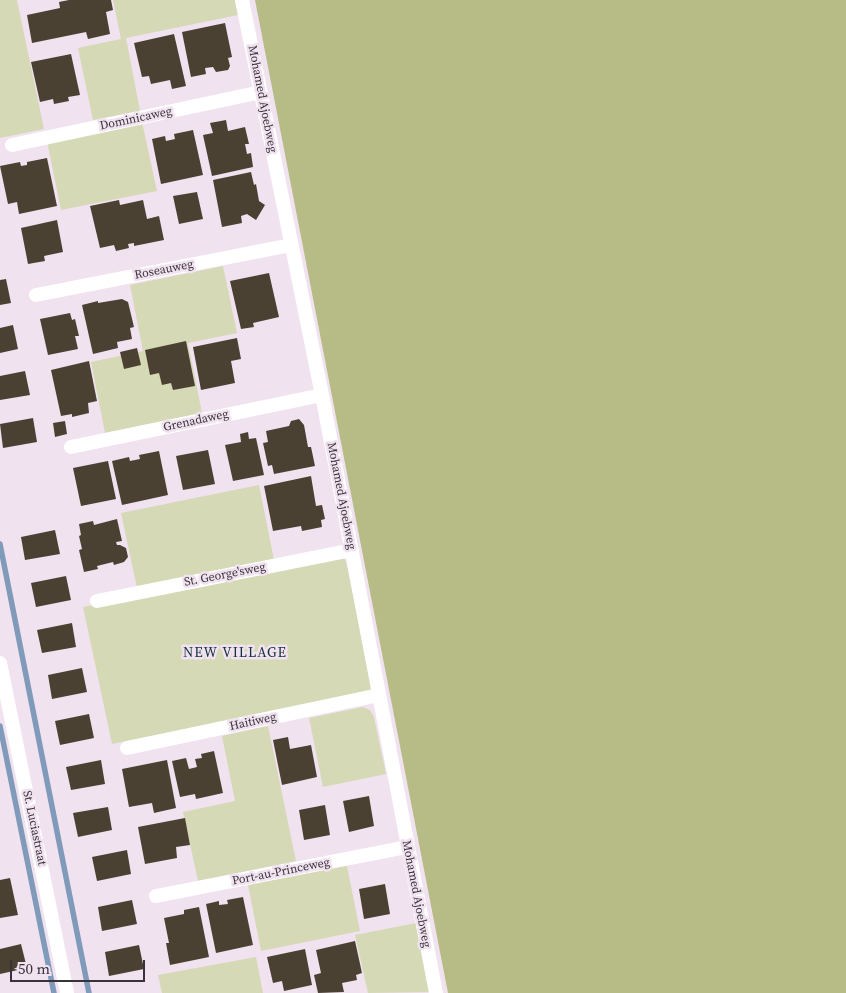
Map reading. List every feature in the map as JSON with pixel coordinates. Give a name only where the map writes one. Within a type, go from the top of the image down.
[{"type":"street","name":"Mohamed Ajoebweg","points":[[242,0],[322,396],[436,993]]},
{"type":"street","name":"Dominicaweg","points":[[12,145],[261,92]]},
{"type":"street","name":"Roseauweg","points":[[36,295],[291,244]]},
{"type":"street","name":"Grenadaweg","points":[[71,447],[322,396]]},
{"type":"street","name":"St. George'sweg","points":[[98,601],[352,550]]},
{"type":"street","name":"St. Luciastraat","points":[[0,663],[67,993]]},
{"type":"street","name":"Haitiweg","points":[[126,748],[379,696]]},
{"type":"street","name":"Port-au-Princeweg","points":[[156,896],[407,847]]},
{"type":"green space","points":[[0,0],[17,0],[44,129],[0,138]]},
{"type":"green space","points":[[113,0],[235,0],[238,15],[126,38],[140,111],[93,120],[78,48],[121,39]]},
{"type":"green space","points":[[255,0],[846,0],[846,993],[448,993]]},
{"type":"green space","points":[[142,122],[157,191],[61,210],[47,141]]},
{"type":"green space","points":[[223,266],[237,333],[188,343],[202,413],[105,433],[91,362],[143,351],[130,285]]},
{"type":"green space","points":[[259,485],[274,560],[137,588],[121,513]]},
{"type":"green space","points":[[340,556],[346,561],[372,688],[367,693],[112,744],[83,607]]},
{"type":"green space","points":[[363,707],[370,710],[374,717],[386,774],[323,787],[309,718]]},
{"type":"green space","points":[[268,726],[296,861],[198,881],[183,812],[235,801],[222,736]]},
{"type":"green space","points":[[346,861],[360,931],[261,951],[247,880]]},
{"type":"green space","points":[[416,923],[429,992],[368,993],[355,935]]},
{"type":"green space","points":[[256,957],[263,993],[162,993],[158,975]]},
{"type":"building","points":[[69,0],[111,0],[113,10],[106,12],[110,34],[88,39],[86,32],[32,43],[27,15],[60,8],[59,2]]},
{"type":"building","points":[[225,23],[232,57],[228,58],[230,66],[228,70],[216,72],[213,67],[205,68],[206,74],[191,77],[182,32]]},
{"type":"building","points":[[174,34],[186,86],[172,89],[170,80],[151,84],[149,76],[142,77],[134,43]]},
{"type":"building","points":[[71,54],[80,95],[68,97],[69,101],[54,104],[53,99],[40,102],[31,62]]},
{"type":"building","points":[[226,120],[228,131],[245,127],[249,144],[245,144],[247,154],[251,153],[253,167],[212,176],[203,135],[213,133],[210,123]]},
{"type":"building","points":[[193,130],[203,175],[161,184],[152,139],[165,136],[166,141],[175,139],[174,134]]},
{"type":"building","points":[[47,158],[57,206],[19,214],[17,202],[8,204],[0,166],[20,162],[21,166],[27,165],[27,162]]},
{"type":"building","points":[[251,172],[254,185],[256,184],[259,201],[265,205],[256,220],[247,214],[241,216],[242,223],[222,227],[213,180]]},
{"type":"building","points":[[197,192],[203,219],[179,224],[173,196]]},
{"type":"building","points":[[119,200],[120,205],[143,200],[147,219],[159,216],[164,240],[134,246],[134,243],[128,244],[129,248],[116,251],[114,245],[100,248],[90,206]]},
{"type":"building","points":[[57,220],[63,252],[44,256],[45,261],[28,264],[21,228]]},
{"type":"building","points":[[269,273],[279,317],[253,323],[254,327],[241,329],[230,281]]},
{"type":"building","points":[[6,279],[11,303],[0,305],[0,280]]},
{"type":"building","points":[[122,299],[128,302],[134,327],[130,328],[132,339],[117,342],[118,348],[93,354],[82,305],[98,301],[98,303]]},
{"type":"building","points":[[70,313],[72,320],[75,319],[79,336],[75,336],[78,349],[48,355],[40,319]]},
{"type":"building","points":[[13,325],[18,349],[0,353],[0,328]]},
{"type":"building","points":[[237,338],[241,359],[231,361],[235,383],[201,390],[193,347]]},
{"type":"building","points":[[186,341],[195,386],[173,390],[171,383],[162,385],[159,373],[150,375],[145,350]]},
{"type":"building","points":[[137,348],[141,365],[124,369],[120,352]]},
{"type":"building","points":[[89,361],[97,401],[88,403],[89,413],[72,417],[72,414],[61,416],[51,370]]},
{"type":"building","points":[[25,371],[30,395],[0,400],[0,376]]},
{"type":"building","points":[[33,418],[37,442],[3,448],[0,424]]},
{"type":"building","points":[[299,419],[304,425],[308,447],[311,447],[315,466],[274,474],[272,465],[268,466],[263,443],[268,442],[266,431],[289,426],[291,421]]},
{"type":"building","points":[[65,421],[67,434],[55,437],[53,423]]},
{"type":"building","points":[[248,432],[249,439],[256,438],[264,475],[233,481],[225,445],[241,442],[240,434]]},
{"type":"building","points":[[208,450],[215,484],[183,490],[176,456]]},
{"type":"building","points":[[159,451],[168,495],[122,505],[112,461],[129,457],[130,461],[140,459],[139,455]]},
{"type":"building","points":[[108,461],[116,499],[81,506],[73,468]]},
{"type":"building","points":[[311,476],[316,506],[322,505],[325,519],[321,520],[322,527],[302,531],[301,526],[273,531],[264,486]]},
{"type":"building","points":[[117,519],[122,541],[116,542],[117,545],[126,548],[128,557],[124,562],[114,565],[113,562],[97,566],[98,569],[84,572],[79,550],[82,549],[79,524],[93,521],[94,525]]},
{"type":"building","points":[[55,530],[60,554],[25,560],[21,537]]},
{"type":"building","points":[[66,576],[71,600],[36,607],[31,583]]},
{"type":"building","points":[[72,623],[76,647],[42,653],[37,630]]},
{"type":"building","points":[[82,668],[87,692],[52,699],[48,675]]},
{"type":"building","points":[[89,714],[94,738],[60,745],[55,721]]},
{"type":"building","points":[[288,737],[290,749],[311,745],[317,777],[282,785],[273,740]]},
{"type":"building","points":[[214,751],[223,793],[196,799],[195,794],[180,797],[172,761],[186,758],[189,769],[197,767],[195,759],[202,758],[201,754]]},
{"type":"building","points":[[101,760],[105,784],[71,790],[66,767]]},
{"type":"building","points":[[167,760],[176,808],[154,813],[152,803],[129,807],[122,769]]},
{"type":"building","points":[[369,796],[374,826],[349,832],[343,801]]},
{"type":"building","points":[[325,805],[330,835],[304,840],[299,810]]},
{"type":"building","points":[[108,807],[112,830],[78,837],[73,813]]},
{"type":"building","points":[[185,818],[190,845],[176,847],[177,858],[145,864],[138,827]]},
{"type":"building","points":[[127,850],[131,874],[97,881],[92,857]]},
{"type":"building","points":[[10,878],[18,915],[0,918],[0,880]]},
{"type":"building","points":[[385,884],[390,914],[364,919],[359,889]]},
{"type":"building","points":[[243,897],[253,945],[216,953],[206,904],[219,901],[219,905],[228,904],[227,900]]},
{"type":"building","points":[[132,900],[137,924],[102,931],[98,907]]},
{"type":"building","points":[[199,907],[209,957],[170,965],[166,943],[169,943],[164,918],[184,914],[184,910]]},
{"type":"building","points":[[355,941],[362,973],[356,975],[357,980],[342,983],[344,992],[318,993],[314,975],[321,973],[316,950]]},
{"type":"building","points":[[21,944],[27,968],[0,974],[0,949]]},
{"type":"building","points":[[139,945],[144,969],[109,976],[105,952]]},
{"type":"building","points":[[305,949],[312,985],[284,991],[282,981],[273,983],[267,957]]},
{"type":"waterway","points":[[0,544],[89,993]]},
{"type":"waterway","points":[[0,726],[54,993]]},
{"type":"district","name":"NEW VILLAGE","points":[[235,653]]}]
